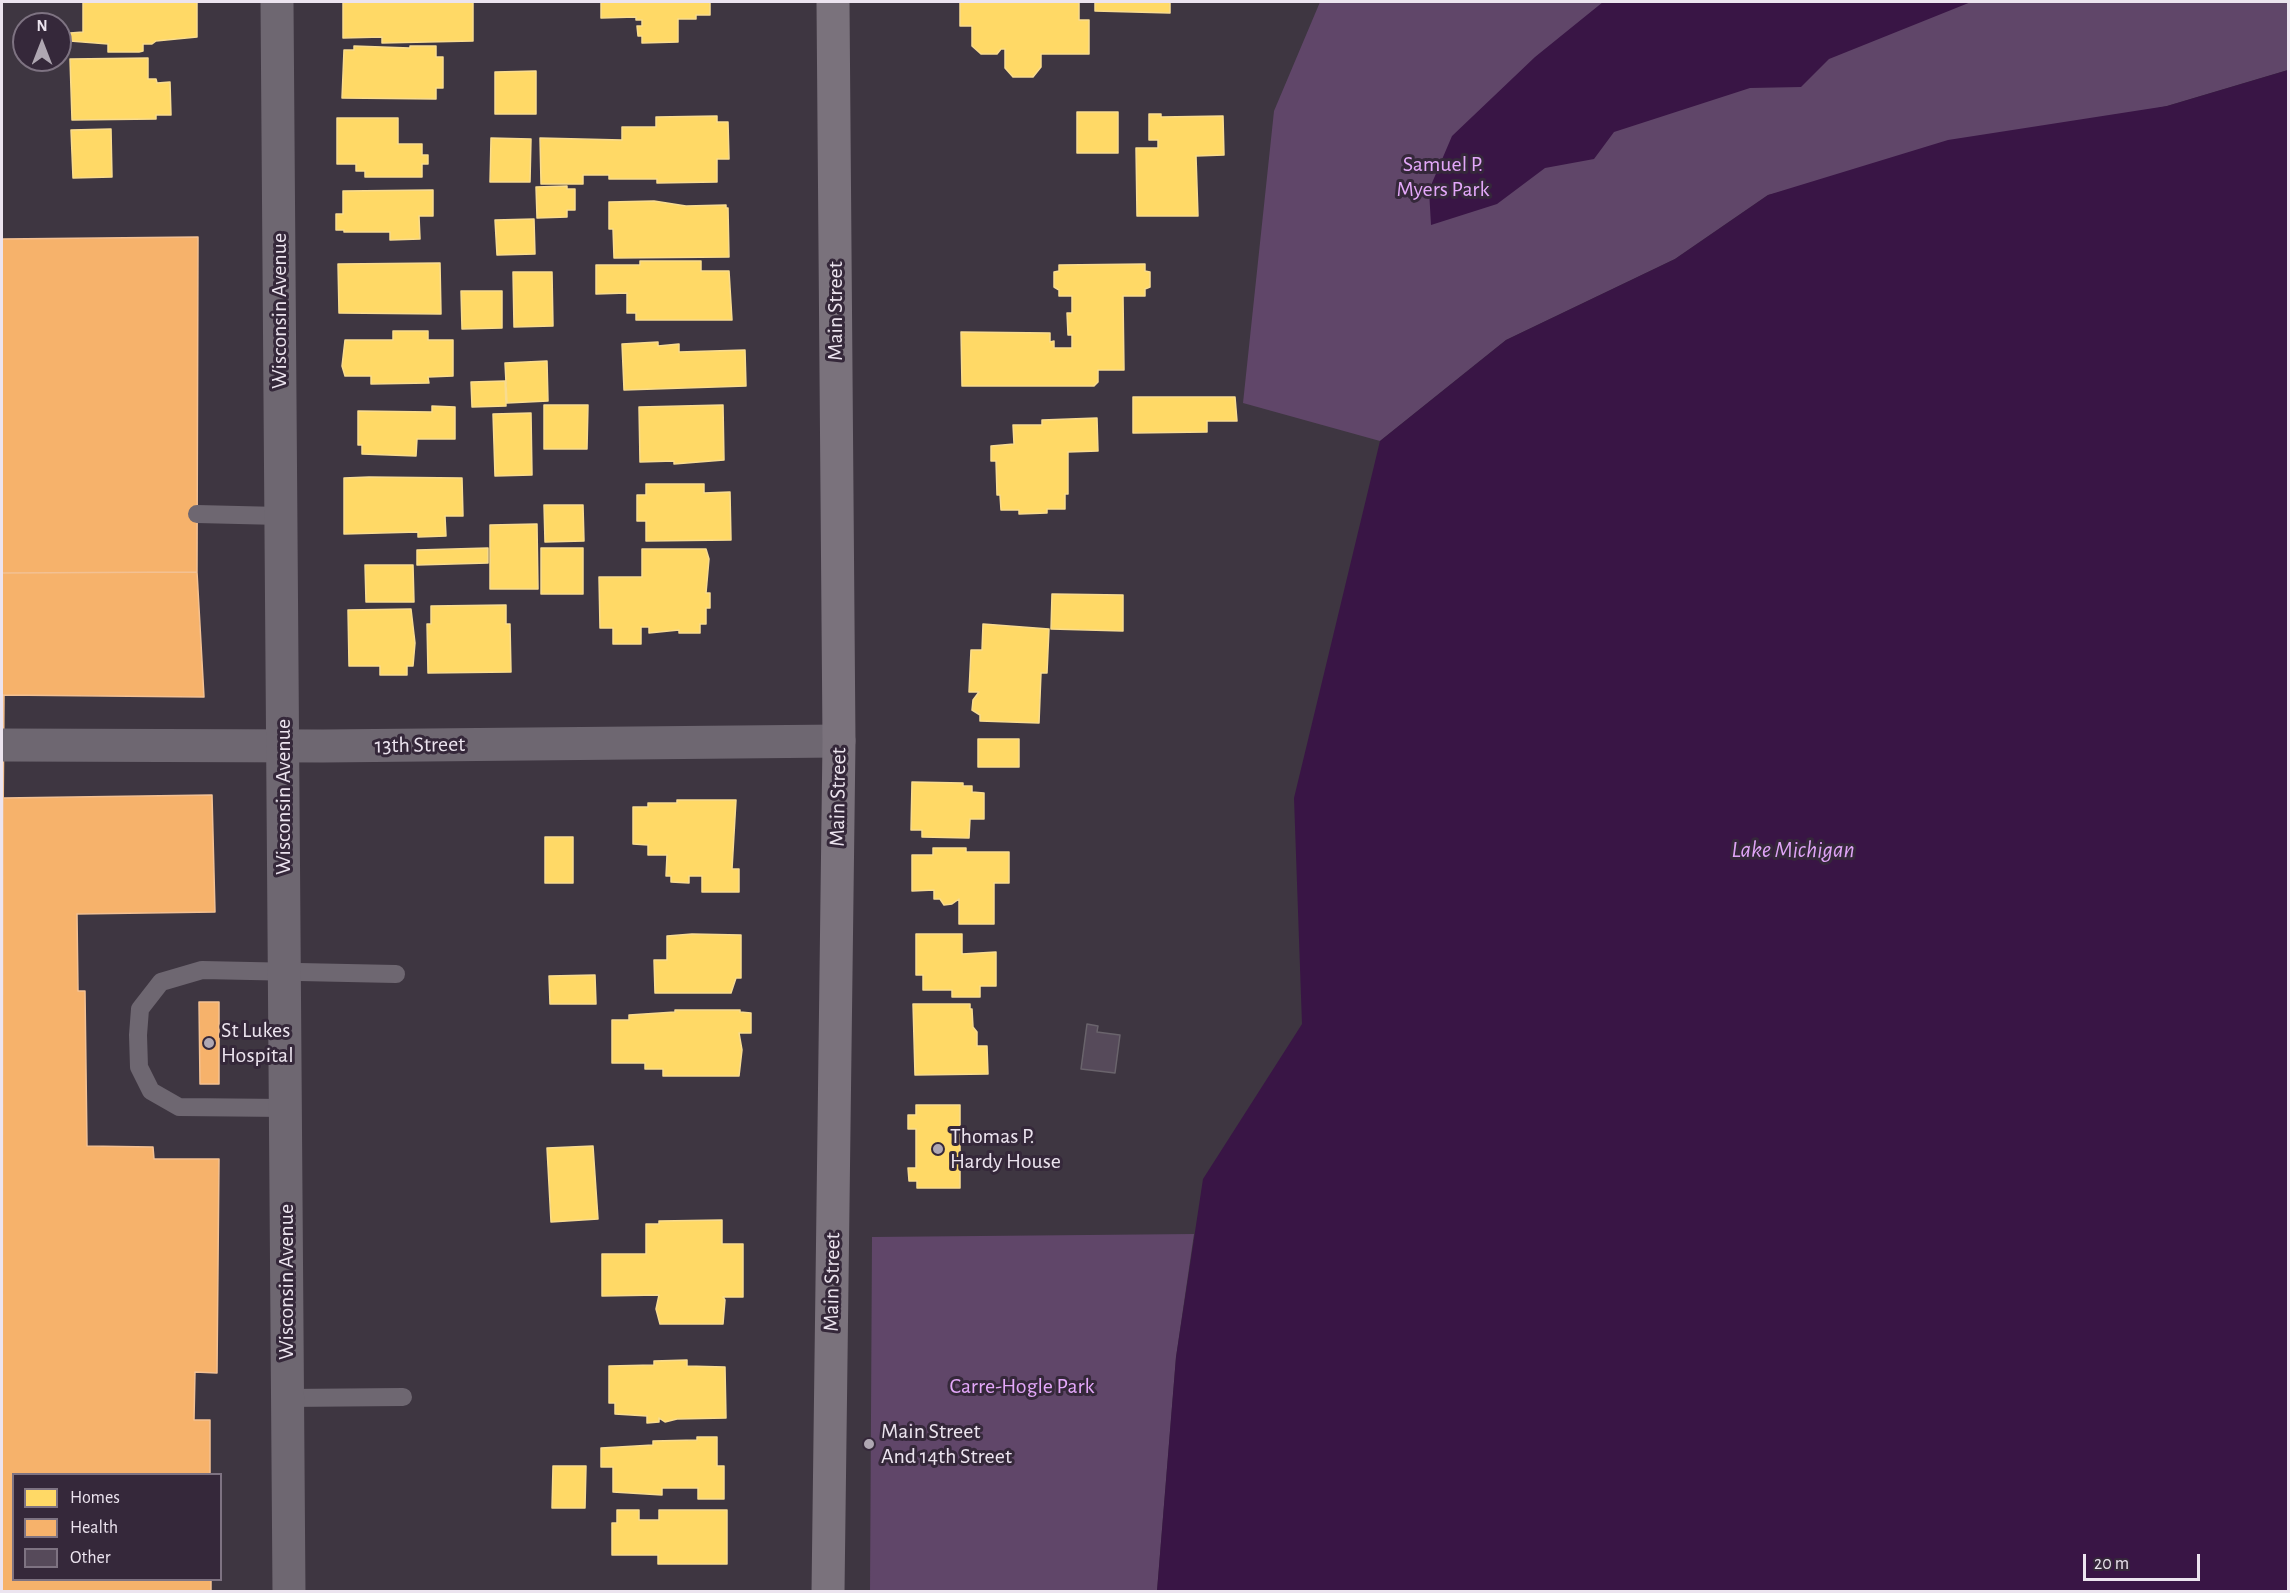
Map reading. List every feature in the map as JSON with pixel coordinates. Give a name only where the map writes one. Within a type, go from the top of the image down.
[{"type":"main road","name":"Main Street","points":[[828,1592],[839,741],[833,2]]},
{"type":"street","name":"Wisconsin Avenue","points":[[277,2],[289,1592]]},
{"type":"street","name":"13th Street","points":[[2,745],[282,746],[839,741]]},
{"type":"lane","points":[[197,514],[280,516]]},
{"type":"lane","points":[[285,1108],[179,1107],[152,1090],[139,1067],[138,1035],[141,1009],[162,982],[202,970],[284,971],[329,975],[396,974]]},
{"type":"lane","points":[[287,1398],[403,1397]]},
{"type":"green space","name":"Samuel P. Myers Park","points":[[1320,2],[2288,2],[2288,70],[2167,106],[1768,195],[1675,259],[1506,340],[1380,441],[1243,403],[1274,111]]},
{"type":"green space","name":"Carre-Hogle Park","points":[[1194,1234],[1176,1357],[1157,1591],[870,1592],[872,1237]]},
{"type":"water","points":[[1603,2],[1971,2],[1829,59],[1801,87],[1750,88],[1614,132],[1594,159],[1545,168],[1497,204],[1431,225],[1429,190],[1452,136],[1535,57]]},
{"type":"water","name":"Lake Michigan","points":[[2288,70],[2288,1591],[1157,1591],[1176,1357],[1203,1179],[1302,1024],[1294,798],[1380,441],[1506,340],[1675,259],[1768,195],[1948,140],[2167,106]]},
{"type":"building: Homes","points":[[83,2],[197,2],[197,37],[143,44],[143,51],[139,52],[108,52],[108,44],[72,41],[72,33],[83,32]]},
{"type":"building: Homes","points":[[343,2],[473,2],[473,41],[382,43],[382,37],[343,38]]},
{"type":"building: Homes","points":[[601,2],[710,2],[710,15],[696,15],[696,19],[678,19],[678,42],[642,43],[642,36],[638,36],[637,26],[642,26],[642,20],[636,20],[636,17],[601,18]]},
{"type":"building: Homes","points":[[960,2],[1079,2],[1079,20],[1089,20],[1089,54],[1041,54],[1041,67],[1033,77],[1013,77],[1005,68],[1005,49],[1001,49],[997,54],[981,54],[972,46],[972,26],[960,26]]},
{"type":"building: Homes","points":[[1095,2],[1170,2],[1170,13],[1095,11]]},
{"type":"building: Homes","points":[[354,46],[410,48],[410,46],[436,46],[436,57],[443,57],[443,88],[436,88],[436,99],[342,98],[344,50],[354,50]]},
{"type":"building: Homes","points":[[148,58],[148,79],[156,79],[157,83],[170,82],[171,115],[156,115],[156,119],[72,120],[72,59]]},
{"type":"building: Homes","points":[[536,71],[536,114],[495,114],[495,72]]},
{"type":"building: Homes","points":[[1077,112],[1118,112],[1118,153],[1077,153]]},
{"type":"building: Homes","points":[[1149,114],[1161,114],[1161,117],[1223,116],[1224,155],[1196,156],[1198,216],[1137,216],[1136,148],[1158,148],[1158,140],[1149,140]]},
{"type":"building: Homes","points":[[717,116],[717,122],[728,122],[729,159],[717,159],[717,182],[657,183],[657,179],[609,179],[609,175],[583,175],[583,184],[541,184],[540,138],[622,140],[622,127],[656,127],[656,117]]},
{"type":"building: Homes","points":[[337,118],[398,118],[398,144],[422,144],[422,155],[428,155],[428,164],[422,164],[422,177],[365,177],[365,171],[356,171],[356,164],[337,164]]},
{"type":"building: Homes","points":[[111,129],[112,177],[73,178],[71,130]]},
{"type":"building: Homes","points":[[491,138],[531,139],[530,182],[490,182]]},
{"type":"building: Homes","points":[[567,186],[567,189],[575,189],[575,210],[567,210],[567,217],[537,218],[536,187]]},
{"type":"building: Homes","points":[[433,190],[433,216],[419,216],[420,239],[390,240],[390,232],[336,230],[336,214],[343,214],[343,191]]},
{"type":"building: Homes","points":[[654,201],[686,206],[726,205],[728,208],[729,257],[614,258],[613,229],[609,229],[609,202]]},
{"type":"building: Homes","points":[[534,219],[535,254],[497,255],[495,220]]},
{"type":"building: Homes","points":[[640,261],[701,261],[701,271],[729,271],[732,320],[636,320],[636,313],[627,313],[627,293],[596,294],[596,265],[640,265]]},
{"type":"building: Homes","points":[[440,263],[441,314],[339,313],[338,264]]},
{"type":"building: Homes","points":[[1145,264],[1145,271],[1150,272],[1150,287],[1145,289],[1145,296],[1123,296],[1124,370],[1098,370],[1098,382],[1094,386],[962,386],[961,332],[1050,333],[1050,342],[1054,341],[1054,348],[1072,348],[1072,335],[1068,335],[1067,313],[1072,313],[1072,296],[1059,296],[1059,290],[1054,287],[1054,272],[1059,271],[1059,265]]},
{"type":"building: Homes","points":[[513,272],[552,272],[553,326],[514,327]]},
{"type":"building: Homes","points":[[461,291],[502,291],[502,328],[462,329]]},
{"type":"building: Homes","points":[[393,331],[428,331],[428,340],[453,340],[453,376],[428,377],[429,383],[371,384],[371,376],[345,376],[342,366],[345,340],[393,340]]},
{"type":"building: Homes","points":[[658,342],[658,346],[679,344],[679,352],[745,350],[746,386],[624,390],[622,344]]},
{"type":"building: Homes","points":[[547,361],[548,401],[507,403],[505,363]]},
{"type":"building: Homes","points":[[505,381],[506,406],[472,407],[471,382]]},
{"type":"building: Homes","points":[[1133,397],[1235,397],[1237,421],[1207,421],[1207,432],[1133,433]]},
{"type":"building: Homes","points":[[544,405],[588,405],[587,449],[544,449]]},
{"type":"building: Homes","points":[[723,405],[724,460],[674,464],[674,461],[640,462],[639,407]]},
{"type":"building: Homes","points":[[432,406],[455,407],[455,439],[417,439],[416,456],[362,454],[362,445],[358,445],[358,411],[432,412]]},
{"type":"building: Homes","points":[[531,413],[532,475],[495,476],[493,414]]},
{"type":"building: Homes","points":[[1097,418],[1098,451],[1068,452],[1068,494],[1065,494],[1065,509],[1047,509],[1047,513],[1019,514],[1019,510],[1001,510],[1000,495],[997,495],[996,461],[991,461],[991,446],[1014,444],[1013,425],[1042,425],[1042,420]]},
{"type":"building: Homes","points":[[344,478],[462,478],[463,516],[445,516],[446,536],[418,537],[418,532],[344,534]]},
{"type":"building: Homes","points":[[646,484],[704,484],[704,493],[730,492],[731,540],[646,541],[646,521],[637,521],[637,495],[646,495]]},
{"type":"building: Homes","points":[[544,505],[583,505],[584,541],[545,542]]},
{"type":"building: Homes","points":[[537,524],[538,589],[490,589],[490,525]]},
{"type":"building: Homes","points":[[488,548],[488,563],[417,565],[417,550]]},
{"type":"building: Homes","points":[[541,548],[583,548],[583,594],[541,594]]},
{"type":"building: Homes","points":[[642,549],[706,549],[709,559],[706,593],[710,593],[710,608],[706,608],[706,624],[700,624],[700,633],[679,633],[679,630],[649,633],[649,627],[641,627],[641,644],[613,644],[613,628],[600,628],[599,577],[642,577]]},
{"type":"building: Homes","points":[[365,565],[413,565],[414,602],[366,602]]},
{"type":"building: Homes","points":[[1052,594],[1123,595],[1123,631],[1051,629]]},
{"type":"building: Homes","points":[[506,605],[506,624],[510,624],[511,672],[428,673],[427,624],[431,624],[431,606]]},
{"type":"building: Homes","points":[[411,609],[415,643],[413,666],[407,666],[407,675],[380,675],[380,666],[349,666],[348,610]]},
{"type":"building: Homes","points":[[983,624],[1049,629],[1047,673],[1041,673],[1039,723],[980,721],[980,715],[972,710],[973,700],[979,692],[969,692],[971,650],[982,650]]},
{"type":"building: Homes","points":[[978,739],[1019,739],[1019,767],[978,767]]},
{"type":"building: Homes","points":[[912,782],[963,783],[963,786],[972,786],[972,792],[984,793],[984,819],[970,819],[969,838],[922,837],[922,830],[911,830]]},
{"type":"building: Homes","points":[[677,800],[736,800],[732,869],[739,869],[739,892],[702,892],[702,876],[689,876],[689,883],[671,882],[671,876],[666,876],[667,855],[648,855],[648,845],[633,844],[633,807],[648,807],[648,803],[677,803]]},
{"type":"building: Homes","points":[[545,837],[573,837],[573,883],[545,883]]},
{"type":"building: Homes","points":[[933,848],[966,848],[966,852],[1009,852],[1009,883],[994,883],[994,924],[959,924],[959,899],[952,904],[944,905],[940,899],[934,899],[934,890],[912,891],[912,855],[933,855]]},
{"type":"building: Homes","points":[[916,934],[962,934],[962,954],[996,952],[996,986],[980,986],[980,997],[952,997],[952,990],[923,990],[923,975],[916,975]]},
{"type":"building: Homes","points":[[741,935],[741,978],[736,978],[731,993],[655,993],[654,960],[667,960],[667,936]]},
{"type":"building: Homes","points":[[595,975],[596,1004],[550,1004],[549,976]]},
{"type":"building: Homes","points":[[913,1004],[970,1004],[973,1027],[977,1032],[977,1046],[987,1046],[988,1074],[915,1075]]},
{"type":"building: Homes","points":[[675,1010],[740,1010],[740,1012],[751,1013],[751,1033],[739,1033],[742,1050],[739,1076],[663,1076],[663,1069],[645,1069],[645,1063],[612,1063],[612,1020],[629,1020],[629,1015],[675,1012]]},
{"type":"building: Homes","name":"Thomas P. Hardy House","points":[[916,1105],[960,1105],[960,1188],[917,1188],[917,1181],[909,1181],[908,1168],[916,1168],[916,1129],[908,1129],[908,1115],[916,1115]]},
{"type":"building: Homes","points":[[593,1146],[598,1219],[551,1222],[547,1148]]},
{"type":"building: Homes","points":[[722,1220],[722,1244],[743,1244],[743,1297],[723,1297],[725,1300],[723,1324],[660,1324],[656,1309],[659,1295],[602,1296],[602,1254],[646,1254],[646,1224],[659,1224],[659,1221]]},
{"type":"building: Homes","points":[[687,1360],[687,1366],[725,1367],[726,1418],[677,1419],[665,1422],[659,1418],[659,1422],[647,1423],[647,1416],[615,1414],[615,1403],[609,1403],[609,1366],[654,1365],[654,1361]]},
{"type":"building: Homes","points":[[697,1437],[717,1437],[717,1466],[724,1466],[724,1499],[698,1499],[698,1488],[662,1488],[662,1495],[613,1492],[613,1467],[601,1467],[601,1448],[653,1445],[653,1441],[697,1440]]},
{"type":"building: Homes","points":[[553,1466],[586,1466],[585,1508],[552,1508]]},
{"type":"building: Homes","points":[[617,1510],[639,1510],[639,1520],[659,1520],[659,1510],[727,1510],[727,1564],[658,1564],[658,1555],[612,1555],[612,1523],[617,1523]]},
{"type":"building: Health","points":[[198,237],[197,572],[2,573],[2,239]]},
{"type":"building: Health","points":[[197,572],[204,697],[2,695],[2,573]]},
{"type":"building: Health","points":[[2,695],[4,695],[3,831],[2,831]]},
{"type":"building: Health","points":[[212,795],[215,912],[77,914],[78,991],[85,991],[87,1146],[153,1147],[154,1159],[219,1159],[217,1373],[195,1372],[194,1420],[210,1420],[210,1473],[12,1473],[12,1581],[211,1581],[211,1592],[2,1592],[3,798]]},
{"type":"building: Health","name":"St Lukes Hospital","points":[[199,1002],[219,1002],[219,1084],[200,1084]]},
{"type":"building: Other","points":[[1087,1024],[1098,1026],[1097,1032],[1120,1035],[1115,1073],[1081,1069]]},
{"type":"place","name":"St Lukes Hospital","points":[[209,1043]]},
{"type":"place","name":"Thomas P. Hardy House","points":[[938,1149]]},
{"type":"place","name":"Main Street And 14th Street","points":[[869,1444]]}]
